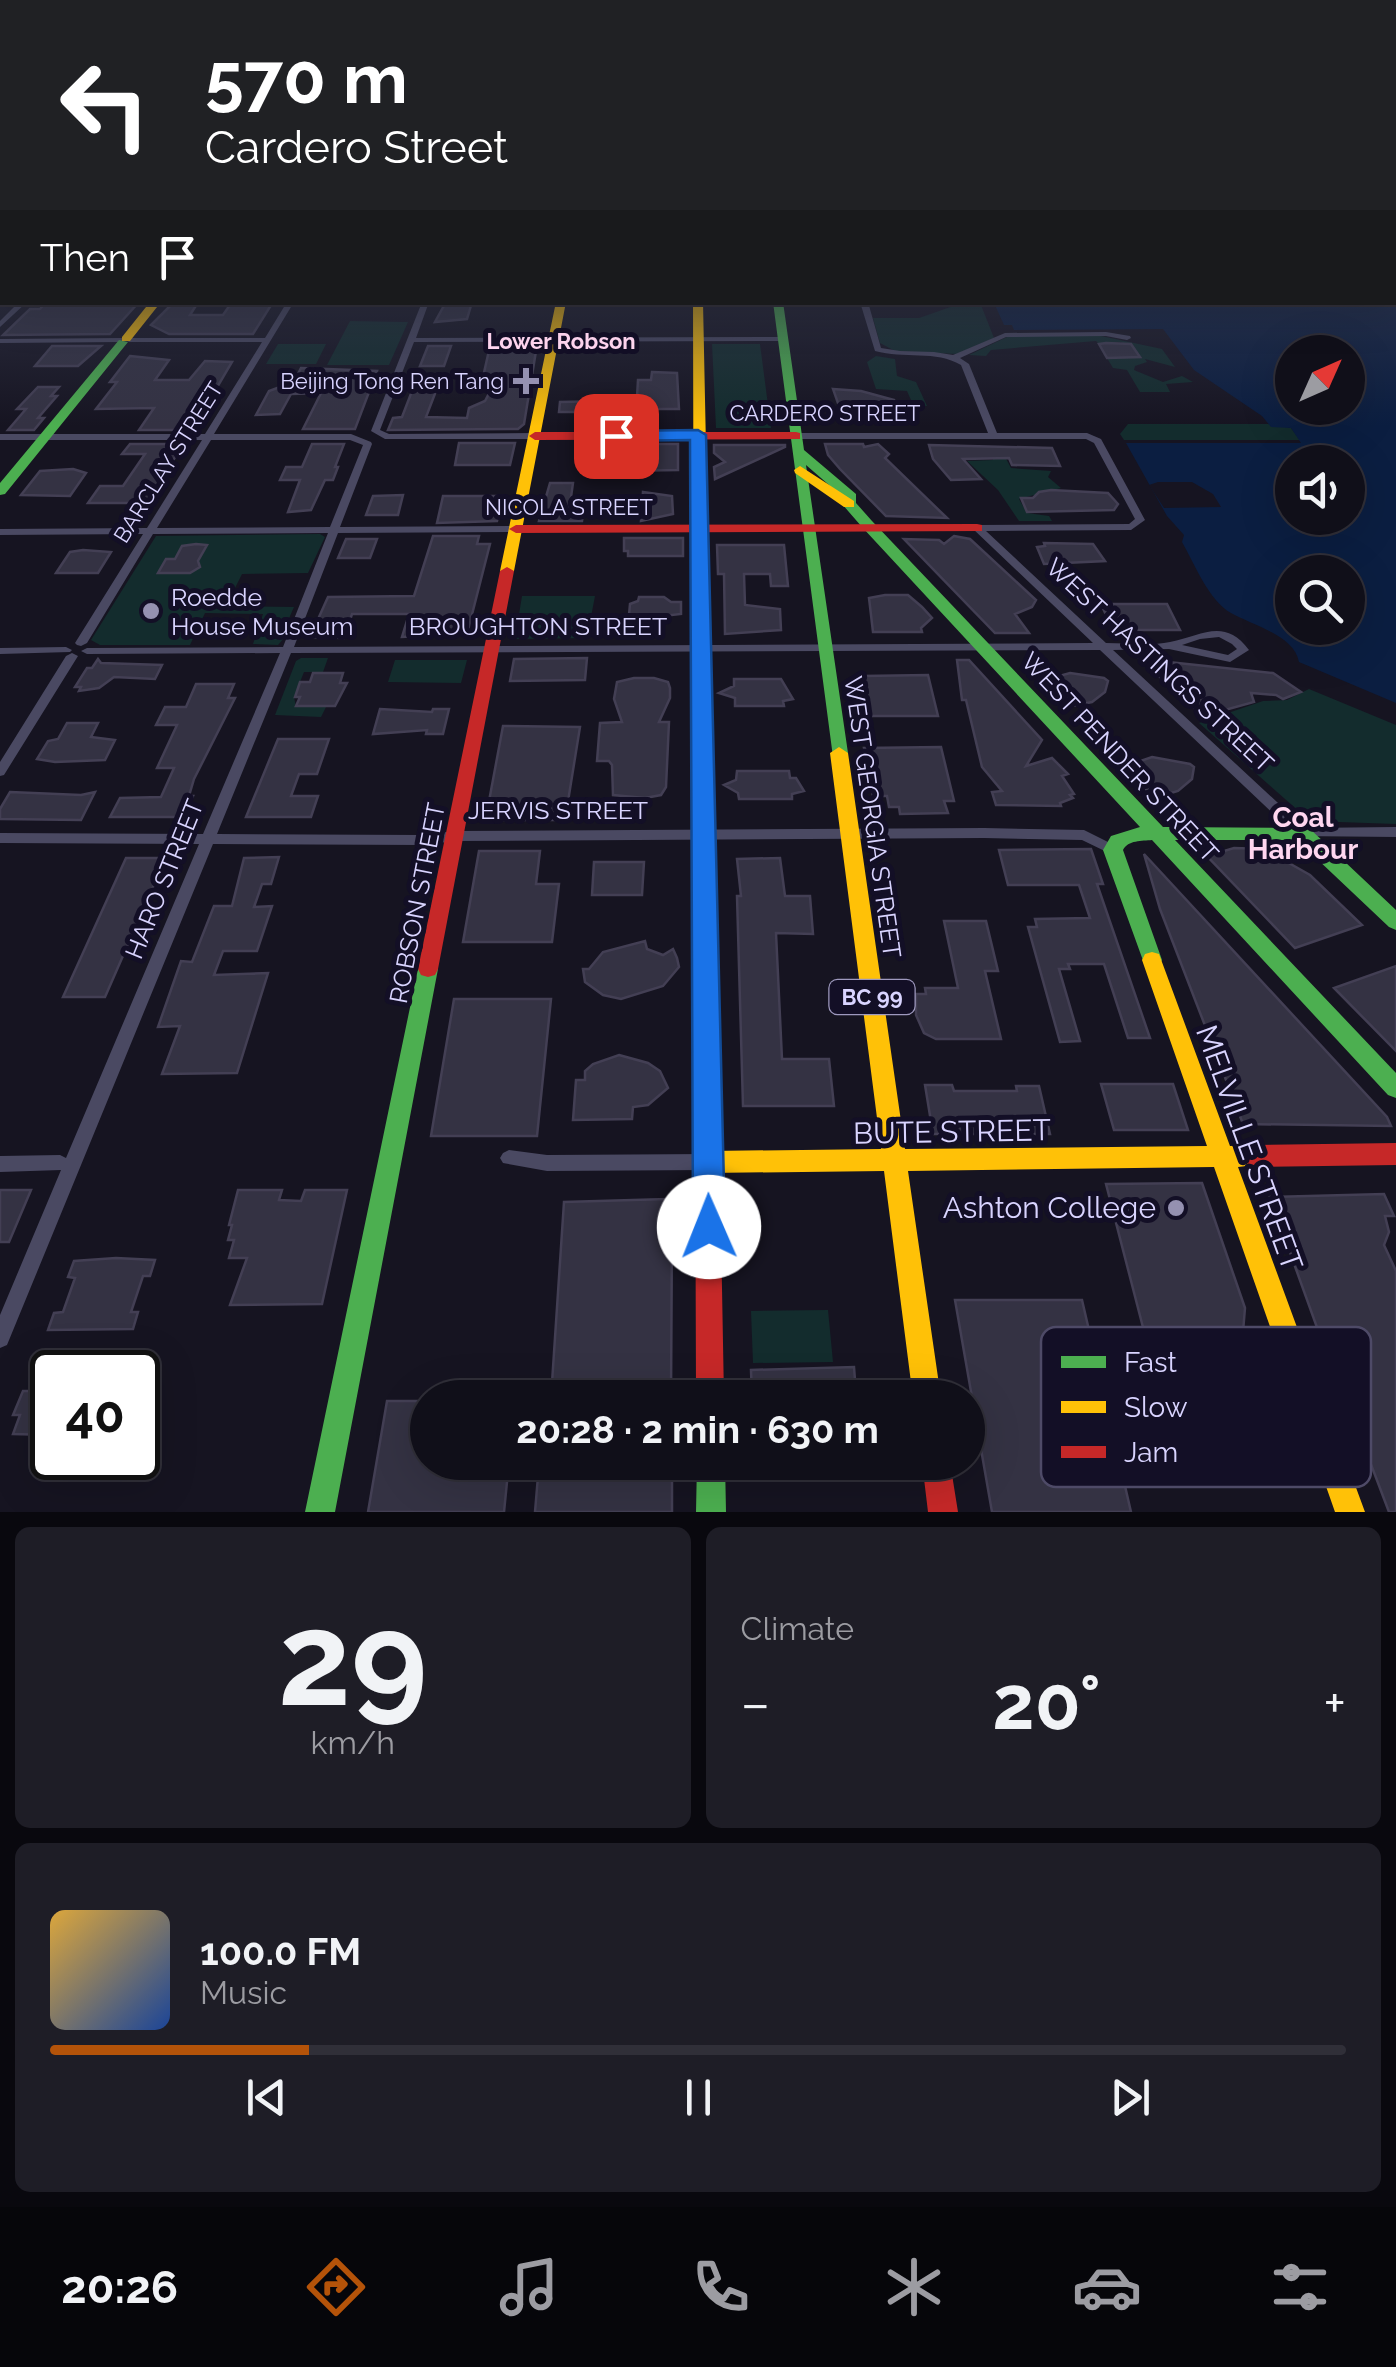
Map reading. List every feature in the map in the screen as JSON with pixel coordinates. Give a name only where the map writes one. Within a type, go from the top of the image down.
[{"type":"main road","points":[[0,491],[154,305]]},
{"type":"main road","name":"ROBSON STREET","points":[[320,1512],[560,305]]},
{"type":"main road","points":[[698,305],[710,1380]]},
{"type":"main road","name":"WEST GEORGIA STREET","points":[[778,305],[924,1380]]},
{"type":"main road","name":"CARDERO STREET","points":[[535,436],[698,435],[798,452]]},
{"type":"main road","name":"WEST PENDER STREET","points":[[798,452],[838,500],[849,504],[873,529],[1396,1088]]},
{"type":"main road","name":"NICOLA STREET","points":[[516,530],[977,528]]},
{"type":"main road","points":[[1114,850],[1122,838],[1155,833],[1302,833]]},
{"type":"main road","name":"WEST HASTINGS STREET","points":[[1302,833],[1396,922]]},
{"type":"main road","name":"MELVILLE STREET","points":[[1114,850],[1284,1327]]},
{"type":"main road","name":"BUTE STREET","points":[[708,1162],[1396,1154]]},
{"type":"main road","points":[[711,1480],[711,1512]]},
{"type":"main road","points":[[939,1480],[943,1512]]},
{"type":"main road","name":"MELVILLE STREET","points":[[1341,1487],[1350,1512]]},
{"type":"street","points":[[0,325],[21,305]]},
{"type":"street","name":"BARCLAY STREET","points":[[84,647],[149,531],[289,305]]},
{"type":"street","points":[[865,305],[878,349],[895,354],[954,357],[1005,335],[1106,334],[1127,338]]},
{"type":"street","points":[[425,307],[411,340],[783,338]]},
{"type":"street","points":[[0,341],[267,340]]},
{"type":"street","name":"CARDERO STREET","points":[[411,340],[375,429],[378,434],[535,436]]},
{"type":"street","points":[[954,357],[965,364],[993,435]]},
{"type":"street","points":[[906,435],[910,449]]},
{"type":"street","name":"CARDERO STREET","points":[[798,452],[906,435],[1093,437],[1139,517],[1138,525]]},
{"type":"street","points":[[0,438],[208,437]]},
{"type":"street","name":"HARO STREET","points":[[0,1338],[367,446],[364,440],[208,437]]},
{"type":"street","name":"NICOLA STREET","points":[[977,528],[1138,525]]},
{"type":"street","name":"WEST HASTINGS STREET","points":[[977,528],[1302,833]]},
{"type":"street","name":"NICOLA STREET","points":[[0,532],[516,530]]},
{"type":"street","points":[[1206,634],[1230,637],[1243,647],[1238,657],[1217,658],[1200,648],[1199,640],[1206,634]]},
{"type":"street","name":"BROUGHTON STREET","points":[[1169,646],[1206,634]]},
{"type":"street","name":"BROUGHTON STREET","points":[[84,647],[286,650],[1169,646],[1217,658]]},
{"type":"street","points":[[0,651],[69,653],[84,647]]},
{"type":"street","points":[[0,772],[69,653]]},
{"type":"street","points":[[1302,833],[1396,832]]},
{"type":"street","name":"JERVIS STREET","points":[[0,838],[1080,834],[1114,850]]},
{"type":"street","name":"BUTE STREET","points":[[509,1158],[547,1163],[708,1162]]},
{"type":"street","points":[[0,1164],[60,1164]]},
{"type":"green space","points":[[956,305],[981,305],[994,338],[957,354],[895,351],[880,343],[873,318],[919,318]]},
{"type":"green space","points":[[350,321],[408,322],[389,365],[327,365]]},
{"type":"green space","points":[[1009,336],[1101,336],[1162,349],[1175,367],[1145,359],[1147,362],[1134,370],[1163,382],[1182,376],[1193,382],[1166,384],[1170,392],[1140,392],[1127,370],[1113,368],[1107,358],[1139,357],[1121,342],[1096,341],[969,355]]},
{"type":"green space","points":[[278,344],[326,344],[316,364],[266,364]]},
{"type":"green space","points":[[712,344],[760,344],[771,428],[716,428]]},
{"type":"green space","points":[[876,356],[895,359],[897,376],[916,382],[927,406],[914,407],[907,391],[876,389],[867,362]]},
{"type":"green space","points":[[1128,424],[1268,424],[1291,428],[1300,440],[1124,440],[1120,434]]},
{"type":"green space","points":[[1003,453],[1011,468],[1051,471],[1048,477],[1061,488],[1019,499],[1027,513],[1049,516],[1052,521],[1019,521],[998,490],[967,461],[993,460],[992,454]]},
{"type":"green space","points":[[156,536],[325,537],[308,573],[242,574],[226,606],[294,607],[283,632],[285,637],[278,645],[253,644],[263,614],[205,613],[190,645],[100,645],[91,640]]},
{"type":"green space","points":[[522,596],[595,596],[587,638],[515,639]]},
{"type":"green space","points":[[328,658],[323,672],[304,672],[294,697],[296,707],[326,707],[321,717],[275,715],[296,661]]},
{"type":"green space","points":[[395,660],[467,660],[461,683],[388,682]]},
{"type":"green space","points":[[1309,689],[1396,725],[1396,824],[1310,821],[1199,723],[1263,701],[1287,700]]},
{"type":"green space","points":[[828,1310],[833,1362],[753,1363],[751,1311]]},
{"type":"water","points":[[995,305],[1396,305],[1396,703],[1299,662],[1289,645],[1365,645],[1365,555],[1275,555],[1275,634],[1231,613],[1216,600],[1182,542],[1184,535],[1167,516],[1126,443],[1301,443],[1291,428],[1271,427],[1262,416],[1194,370],[1163,329],[1014,330],[1012,325],[1004,325]]},
{"type":"pier","points":[[1192,482],[1213,494],[1221,507],[1164,508],[1149,485]]},
{"type":"building","points":[[43,305],[136,305],[110,334],[3,335],[30,309]]},
{"type":"building","points":[[171,305],[196,305],[190,315],[223,315],[230,305],[271,305],[253,334],[169,334],[151,325]]},
{"type":"building","points":[[444,305],[471,305],[467,319],[435,322]]},
{"type":"building","points":[[1099,344],[1131,344],[1140,357],[1107,358]]},
{"type":"building","points":[[537,345],[524,424],[518,429],[388,430],[393,418],[402,417],[412,391],[436,391],[426,417],[467,418],[469,408],[485,401],[497,378],[483,377],[490,346]]},
{"type":"building","points":[[52,346],[101,346],[78,366],[35,366]]},
{"type":"building","points":[[428,346],[451,346],[444,366],[420,366]]},
{"type":"building","points":[[130,356],[169,360],[155,380],[189,380],[205,361],[232,362],[192,430],[139,430],[154,408],[96,409],[117,382],[110,382]]},
{"type":"building","points":[[301,368],[377,371],[355,429],[303,429],[321,393],[291,394],[280,414],[256,415],[269,391],[280,387],[287,374],[298,374]]},
{"type":"building","points":[[652,372],[677,373],[679,409],[626,409],[627,397],[637,397],[638,380],[651,380]]},
{"type":"building","points":[[38,387],[59,387],[51,396],[57,396],[38,418],[44,418],[34,430],[8,430],[26,409],[17,409]]},
{"type":"building","points":[[833,389],[861,391],[894,403],[839,406]]},
{"type":"building","points":[[608,401],[607,412],[559,412],[560,402]]},
{"type":"building","points":[[459,443],[515,443],[510,465],[455,465]]},
{"type":"building","points":[[130,444],[179,444],[172,454],[177,454],[147,503],[88,503],[100,486],[123,486],[145,454],[122,454]]},
{"type":"building","points":[[312,444],[344,444],[338,467],[333,480],[325,480],[311,510],[288,512],[300,480],[280,480],[286,467],[302,467]]},
{"type":"building","points":[[623,444],[678,444],[678,470],[621,471]]},
{"type":"building","points":[[825,444],[878,444],[889,454],[885,458],[947,518],[886,516],[828,455]]},
{"type":"building","points":[[714,445],[785,447],[715,479],[714,467],[725,462],[714,453]]},
{"type":"building","points":[[929,445],[1052,448],[1060,466],[1012,465],[1009,458],[963,459],[981,479],[951,480],[933,459]]},
{"type":"building","points":[[73,469],[86,473],[70,496],[21,495],[40,471]]},
{"type":"building","points":[[550,483],[573,483],[570,504],[584,504],[582,521],[539,521]]},
{"type":"building","points":[[643,492],[672,496],[673,514],[641,521]]},
{"type":"building","points":[[1039,492],[1108,493],[1118,504],[1114,510],[1027,512],[1021,498],[1033,498]]},
{"type":"building","points":[[403,495],[398,515],[366,515],[373,496]]},
{"type":"building","points":[[443,496],[503,496],[497,521],[437,523]]},
{"type":"building","points":[[433,536],[479,536],[477,544],[490,544],[467,634],[402,637],[409,614],[352,614],[344,638],[310,637],[328,597],[414,596]]},
{"type":"building","points":[[954,536],[970,539],[1036,600],[1032,607],[1015,614],[1029,633],[995,633],[904,539],[939,540],[944,544]]},
{"type":"building","points":[[624,538],[683,538],[683,556],[628,556]]},
{"type":"building","points":[[346,539],[377,539],[370,558],[338,558]]},
{"type":"building","points":[[1044,543],[1093,544],[1105,561],[1044,564],[1037,547],[1045,546]]},
{"type":"building","points":[[207,545],[198,561],[200,567],[190,573],[158,573],[166,559],[175,559],[182,546]]},
{"type":"building","points":[[717,545],[784,545],[788,586],[771,586],[770,574],[744,574],[745,605],[780,609],[781,630],[725,634],[724,574],[718,574]]},
{"type":"building","points":[[70,552],[111,552],[98,573],[56,573]]},
{"type":"building","points":[[908,595],[922,607],[932,618],[921,628],[922,632],[873,632],[869,598]]},
{"type":"building","points":[[639,597],[681,602],[681,614],[637,619],[637,615],[629,615],[630,604]]},
{"type":"building","points":[[1101,604],[1167,604],[1180,630],[1113,630]]},
{"type":"building","points":[[587,658],[585,680],[510,681],[514,659]]},
{"type":"building","points":[[98,659],[101,663],[162,665],[155,679],[114,677],[99,688],[79,691],[81,687],[75,687]]},
{"type":"building","points":[[1140,659],[1273,673],[1301,692],[1283,699],[1251,693],[1254,702],[1203,716]]},
{"type":"building","points":[[957,660],[969,660],[1042,740],[1026,766],[1052,758],[1068,774],[1062,776],[1073,798],[1060,803],[1061,806],[996,805],[992,792],[1002,791],[982,767],[966,700],[962,700]]},
{"type":"building","points":[[313,673],[343,673],[340,683],[347,683],[335,706],[296,706],[300,682],[310,682]]},
{"type":"building","points":[[1070,673],[1104,678],[1108,681],[1105,692],[1092,702],[1065,704],[1045,680]]},
{"type":"building","points":[[928,675],[938,716],[871,716],[864,676]]},
{"type":"building","points":[[654,678],[668,682],[670,688],[670,698],[659,722],[669,722],[666,787],[661,795],[645,798],[613,795],[612,765],[609,761],[597,761],[600,723],[622,722],[614,699],[617,682]]},
{"type":"building","points":[[734,679],[781,679],[793,699],[783,701],[784,706],[735,706],[735,698],[719,693],[734,686]]},
{"type":"building","points":[[196,684],[234,684],[228,698],[235,698],[194,779],[189,796],[193,796],[184,817],[110,817],[120,798],[161,797],[174,768],[157,768],[177,725],[156,725],[165,707],[186,707]]},
{"type":"building","points":[[380,709],[449,709],[443,734],[426,734],[427,730],[373,734]]},
{"type":"building","points":[[67,723],[98,723],[91,737],[115,740],[105,760],[37,759],[48,741],[58,739]]},
{"type":"building","points":[[503,726],[580,727],[565,820],[498,820],[487,812]]},
{"type":"building","points":[[278,739],[329,739],[317,774],[299,774],[291,796],[318,796],[311,817],[246,817]]},
{"type":"building","points":[[941,747],[954,801],[944,801],[948,813],[900,814],[899,807],[889,807],[887,796],[873,796],[864,748]]},
{"type":"building","points":[[1152,757],[1190,764],[1194,767],[1192,779],[1178,791],[1161,796],[1150,794],[1126,766]]},
{"type":"building","points":[[737,771],[789,771],[790,778],[796,778],[804,791],[792,794],[792,799],[739,799],[738,793],[724,785],[736,780]]},
{"type":"building","points":[[10,792],[95,792],[81,820],[0,819],[0,809]]},
{"type":"building","points":[[1234,848],[1264,849],[1310,875],[1362,925],[1295,948],[1207,856]]},
{"type":"building","points":[[1091,849],[1103,884],[1097,884],[1150,1038],[1128,1038],[1104,964],[1068,964],[1070,969],[1059,969],[1080,1041],[1060,1042],[1028,927],[1037,927],[1035,919],[1090,918],[1079,885],[1008,885],[999,850]]},
{"type":"building","points":[[479,851],[540,851],[536,884],[559,884],[552,942],[463,942]]},
{"type":"building","points":[[1144,854],[1387,1117],[1391,1126],[1243,1124],[1160,909]]},
{"type":"building","points":[[279,857],[271,884],[262,884],[254,907],[272,906],[257,951],[223,951],[214,975],[268,973],[237,1073],[162,1074],[180,1026],[158,1027],[181,961],[192,962],[214,906],[232,906],[244,858]]},
{"type":"building","points":[[126,858],[162,858],[160,862],[164,862],[105,997],[63,997]]},
{"type":"building","points":[[780,858],[785,896],[810,896],[813,934],[776,933],[782,1059],[829,1059],[834,1106],[743,1106],[737,896],[741,896],[737,859]]},
{"type":"building","points":[[594,862],[644,862],[642,895],[592,895]]},
{"type":"building","points":[[944,921],[986,921],[998,971],[985,971],[1001,1039],[936,1039],[924,1033],[916,1015],[916,994],[926,994],[925,988],[958,988]]},
{"type":"building","points":[[645,941],[647,949],[663,955],[673,949],[677,958],[679,967],[663,986],[621,999],[603,995],[585,982],[583,969],[589,969],[603,952]]},
{"type":"building","points":[[1396,966],[1396,1051],[1334,988]]},
{"type":"building","points":[[454,999],[551,999],[537,1136],[431,1136]]},
{"type":"building","points":[[619,1055],[648,1063],[660,1071],[668,1088],[648,1105],[633,1107],[632,1119],[573,1120],[576,1080],[585,1080],[585,1071],[593,1064]]},
{"type":"building","points":[[1101,1084],[1173,1084],[1188,1130],[1114,1130]]},
{"type":"building","points":[[925,1085],[952,1085],[954,1091],[1017,1091],[1016,1086],[1039,1086],[1050,1134],[933,1134]]},
{"type":"building","points":[[1202,1183],[1245,1308],[1243,1327],[1143,1327],[1106,1184]]},
{"type":"building","points":[[0,1190],[31,1190],[9,1242],[0,1242]]},
{"type":"building","points":[[238,1190],[282,1190],[279,1200],[301,1201],[305,1190],[347,1190],[322,1304],[230,1305],[247,1258],[229,1258],[234,1240],[228,1240],[229,1225]]},
{"type":"building","points":[[1384,1194],[1394,1216],[1385,1216],[1389,1232],[1384,1245],[1396,1271],[1396,1512],[1389,1512],[1371,1464],[1371,1327],[1317,1327],[1270,1197]]},
{"type":"building","points":[[667,1199],[672,1225],[671,1380],[552,1380],[564,1202]]},
{"type":"building","points":[[155,1260],[150,1276],[143,1276],[131,1312],[138,1312],[133,1329],[48,1330],[54,1313],[63,1312],[75,1278],[68,1277],[74,1261]]},
{"type":"building","points":[[955,1300],[1082,1300],[1088,1327],[1041,1327],[1041,1487],[1125,1487],[1131,1512],[992,1512],[985,1472],[985,1380],[969,1380]]},
{"type":"building","points":[[854,1367],[855,1380],[751,1380],[751,1370]]},
{"type":"building","points":[[23,1391],[29,1391],[30,1434],[13,1434],[20,1415],[13,1415]]},
{"type":"building","points":[[387,1401],[410,1401],[410,1480],[507,1480],[504,1512],[368,1512]]},
{"type":"building","points":[[538,1480],[672,1480],[672,1512],[535,1512]]},
{"type":"traffic: fast","points":[[778,305],[839,753]]},
{"type":"traffic: fast","points":[[0,491],[123,342]]},
{"type":"traffic: fast","points":[[798,451],[851,497],[849,504],[867,524],[1396,1088]]},
{"type":"traffic: fast","points":[[1152,960],[1113,850],[1118,841],[1135,834],[1302,833],[1396,922]]},
{"type":"traffic: fast","points":[[320,1512],[428,969]]},
{"type":"traffic: fast","points":[[711,1480],[711,1512]]},
{"type":"traffic: slow","points":[[126,339],[154,305]]},
{"type":"traffic: slow","points":[[507,571],[560,305]]},
{"type":"traffic: slow","points":[[698,305],[703,738]]},
{"type":"traffic: slow","points":[[800,470],[849,504]]},
{"type":"traffic: slow","points":[[839,753],[925,1380]]},
{"type":"traffic: slow","points":[[1152,960],[1284,1327]]},
{"type":"traffic: slow","points":[[709,1162],[1256,1156]]},
{"type":"traffic: slow","points":[[1341,1487],[1350,1512]]},
{"type":"traffic: jam","points":[[535,436],[796,436]]},
{"type":"traffic: jam","points":[[516,529],[977,528]]},
{"type":"traffic: jam","points":[[428,969],[507,571]]},
{"type":"traffic: jam","points":[[703,738],[710,1380]]},
{"type":"traffic: jam","points":[[1256,1156],[1396,1154]]},
{"type":"traffic: jam","points":[[939,1480],[943,1512]]},
{"type":"place","name":"Beijing Tong Ren Tang","points":[[526,381]]},
{"type":"place","name":"Roedde House Museum","points":[[151,611]]},
{"type":"place","name":"Ashton College","points":[[1176,1208]]},
{"type":"district","name":"Lower Robson","points":[[561,341]]},
{"type":"district","name":"Coal Harbour","points":[[1303,833]]},
{"type":"route","points":[[616,436],[698,435],[709,1227]]}]
